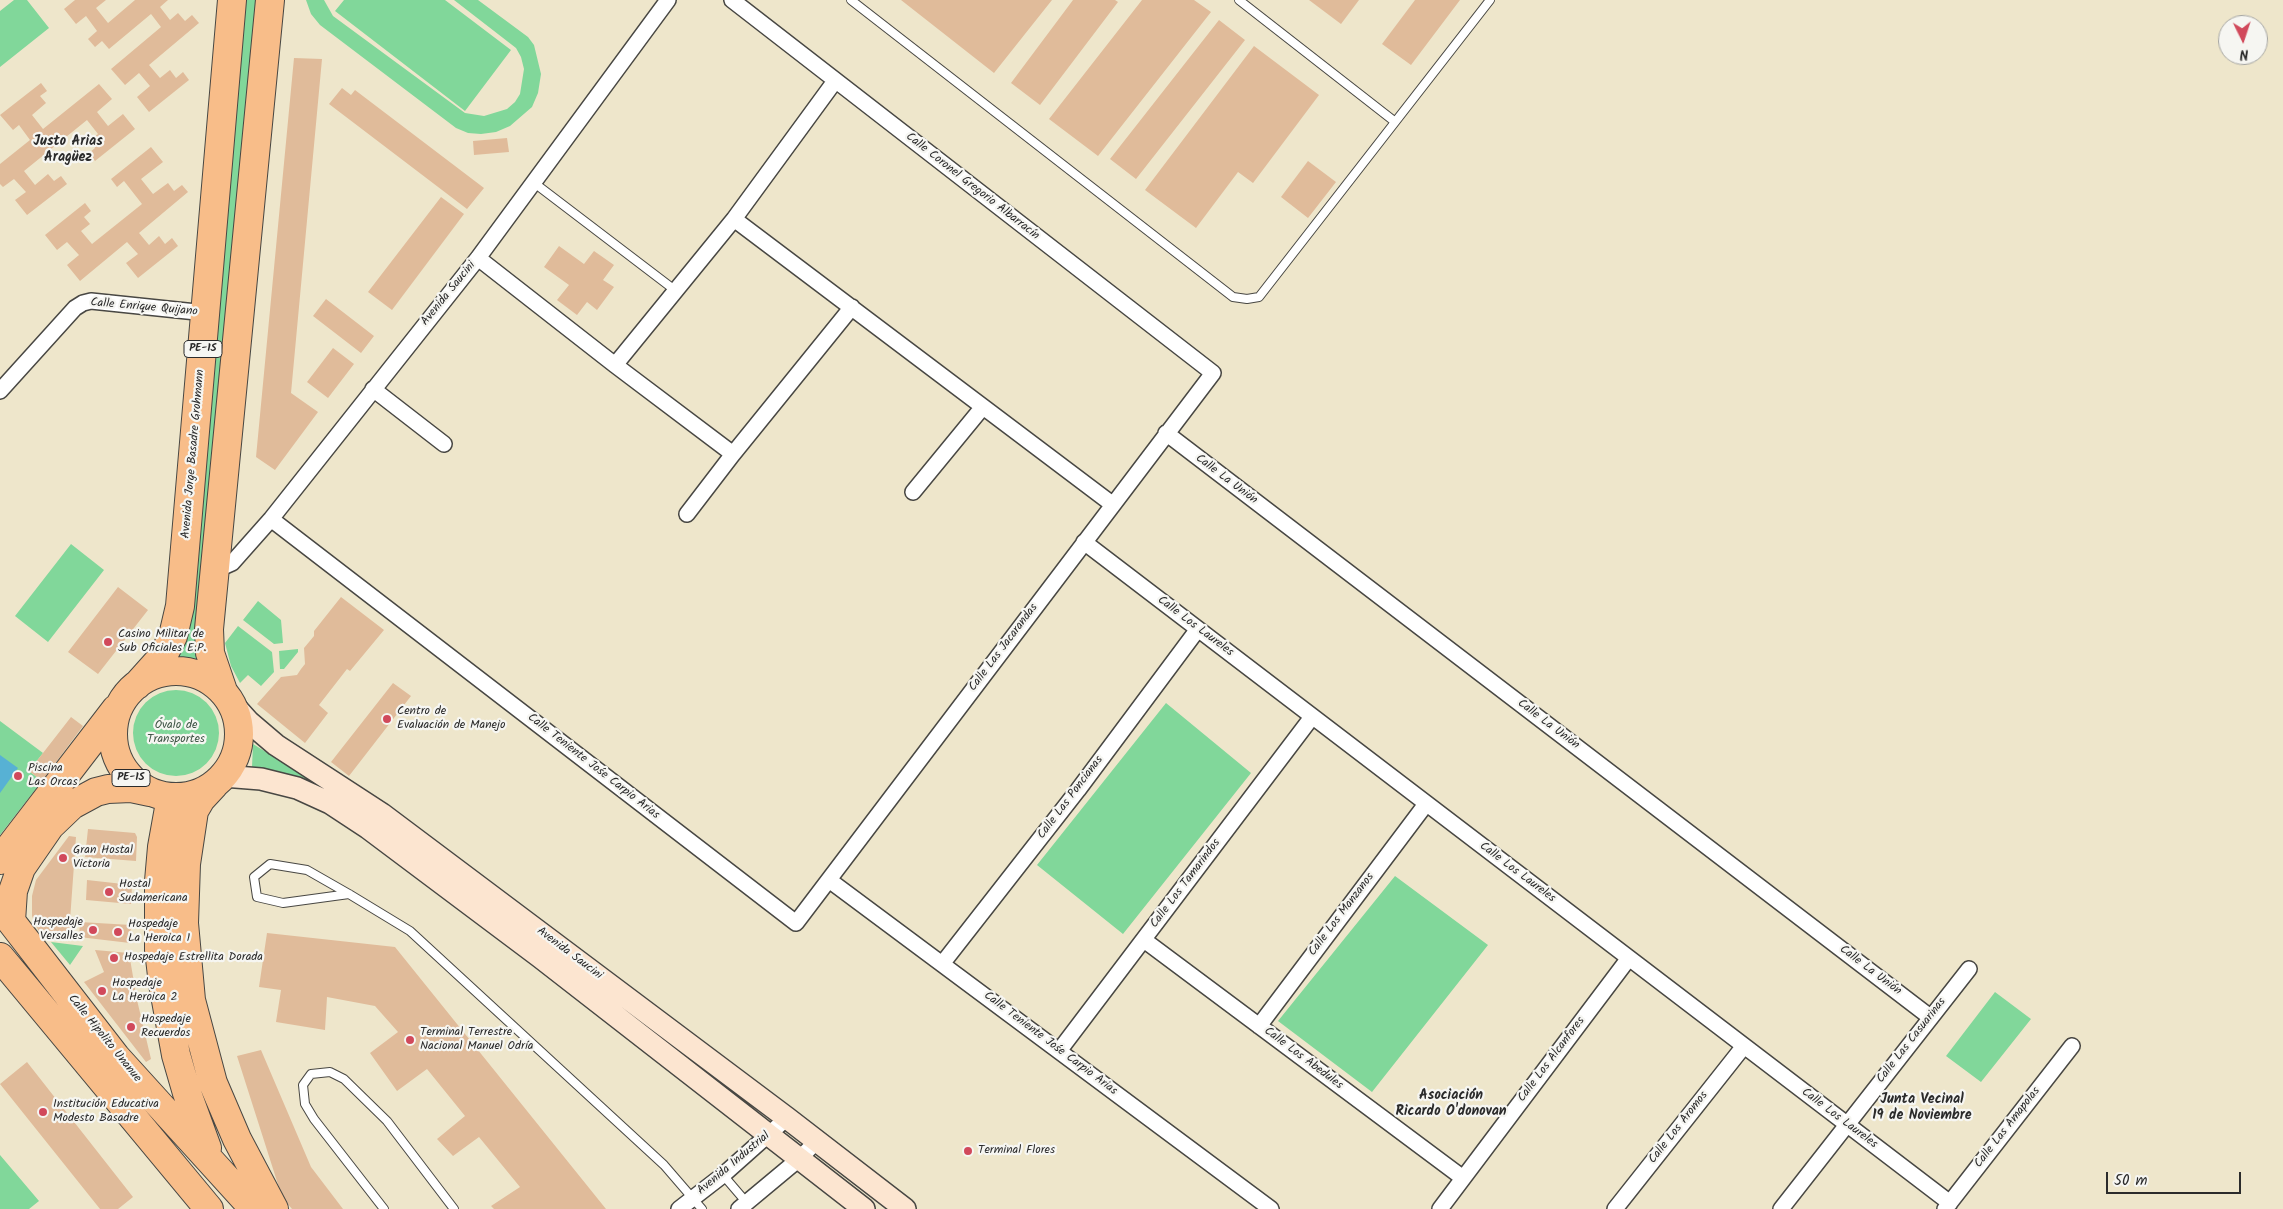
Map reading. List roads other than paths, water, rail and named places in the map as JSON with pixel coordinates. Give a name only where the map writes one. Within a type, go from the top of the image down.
[{"type":"highway","name":"Avenida Jorge Basadre Grohmann","points":[[130,692],[163,656],[173,636],[180,606],[232,0]]},
{"type":"highway","name":"PE-1S","points":[[227,697],[200,676],[174,671],[148,678],[130,692],[114,726],[116,753],[130,777],[162,795],[186,797],[201,793],[218,781],[234,759],[239,740],[238,721],[210,652],[209,629],[270,0]]},
{"type":"highway","points":[[0,860],[130,692]]},
{"type":"highway","points":[[218,781],[200,799],[194,811],[186,864],[184,923],[191,1000],[213,1083],[237,1139],[274,1209]]},
{"type":"highway","points":[[5,914],[21,868],[50,826],[72,805],[96,792],[108,789],[131,788],[162,795],[162,847],[158,924],[163,984],[176,1055],[187,1093],[212,1161]]},
{"type":"highway","name":"Calle Hipolito Unanue","points":[[5,914],[116,1057],[254,1209]]},
{"type":"highway","points":[[0,957],[210,1209]]},
{"type":"main road","name":"Avenida Saucini","points":[[227,697],[249,722],[276,745],[382,814],[581,976],[769,1135],[864,1209]]},
{"type":"main road","name":"Avenida Saucini","points":[[218,781],[242,776],[279,783],[314,794],[368,828],[546,949]]},
{"type":"main road","name":"Avenida Saucini","points":[[581,976],[787,1118],[905,1209]]},
{"type":"street","name":"Avenida Saucini","points":[[214,572],[232,563],[271,519],[478,258],[668,0]]},
{"type":"street","name":"Calle Coronel Gregorio Albarracín","points":[[732,0],[1213,373]]},
{"type":"street","points":[[615,366],[734,219],[835,80]]},
{"type":"street","points":[[734,219],[852,307],[982,408],[1112,504]]},
{"type":"street","points":[[478,258],[615,366],[733,454]]},
{"type":"street","name":"Calle Enrique Quijano","points":[[0,391],[69,314],[83,303],[91,301],[206,313]]},
{"type":"street","points":[[687,514],[852,307]]},
{"type":"street","name":"Calle Las Jacarandas","points":[[796,923],[1213,373]]},
{"type":"street","points":[[373,389],[444,444]]},
{"type":"street","points":[[913,492],[982,408]]},
{"type":"street","name":"Calle La Unión","points":[[1166,434],[1930,1018]]},
{"type":"street","name":"Calle Teniente Jośe Carpio Arias","points":[[271,519],[796,923]]},
{"type":"street","name":"Calle Los Laureles","points":[[1084,542],[1846,1124],[1948,1206]]},
{"type":"street","name":"Calle Las Poncianas","points":[[942,964],[1078,790],[1198,629]]},
{"type":"street","name":"Calle Los Tamarindos","points":[[1059,1051],[1312,717]]},
{"type":"street","name":"Calle Los Manzanos","points":[[1258,1026],[1426,804]]},
{"type":"street","name":"Calle Teniente Jośe Carpio Arias","points":[[829,880],[1271,1209]]},
{"type":"street","name":"Calle Los Abedules","points":[[1144,940],[1463,1178]]},
{"type":"street","name":"Calle Los Alcanfores","points":[[1440,1209],[1629,958]]},
{"type":"street","name":"Calle Las Casuarinas","points":[[1781,1209],[1969,969]]},
{"type":"street","name":"Calle Los Aromos","points":[[1615,1209],[1744,1046]]},
{"type":"street","name":"Calle Las Amapolas","points":[[1948,1206],[2072,1046]]},
{"type":"street","name":"Avenida Industrial","points":[[679,1209],[697,1204],[722,1175],[787,1118]]},
{"type":"street","points":[[743,1206],[799,1159],[817,1141]]},
{"type":"lane","points":[[851,0],[1233,297],[1247,299],[1259,296],[1490,0]]},
{"type":"lane","points":[[1239,0],[1394,121]]},
{"type":"lane","points":[[534,182],[676,291]]},
{"type":"lane","points":[[349,894],[283,903],[258,897],[254,878],[270,864],[307,870],[349,894],[410,930],[664,1165],[697,1204]]},
{"type":"lane","points":[[384,1209],[314,1119],[305,1104],[303,1085],[311,1074],[330,1072],[344,1079],[387,1121],[454,1209]]},
{"type":"lane","points":[[722,1175],[743,1206]]},
{"type":"water","points":[[0,755],[18,768],[0,793]]},
{"type":"place","name":"Casino Militar de Sub Oficiales E.P.","points":[[108,642]]},
{"type":"place","name":"Centro de Evaluación de Manejo","points":[[387,719]]},
{"type":"place","name":"Piscina Las Orcas","points":[[18,776]]},
{"type":"place","name":"Gran Hostal Victoria","points":[[63,858]]},
{"type":"place","name":"Hostal Sudamericana","points":[[109,892]]},
{"type":"place","name":"Hospedaje Versalles","points":[[93,930]]},
{"type":"place","name":"Hospedaje La Heroica 1","points":[[118,932]]},
{"type":"place","name":"Hospedaje Estrellita Dorada","points":[[114,958]]},
{"type":"place","name":"Hospedaje La Heroica 2","points":[[102,991]]},
{"type":"place","name":"Hospedaje Recuerdos","points":[[131,1027]]},
{"type":"place","name":"Terminal Terrestre Nacional Manuel Odría","points":[[410,1040]]},
{"type":"place","name":"Institución Educativa Modesto Basadre","points":[[43,1112]]},
{"type":"place","name":"Terminal Flores","points":[[968,1151]]},
{"type":"district","name":"Justo Arias Aragüez","points":[[68,152]]},
{"type":"district","name":"Asociación Ricardo O'donovan","points":[[1451,1106]]},
{"type":"district","name":"Junta Vecinal 19 de Noviembre","points":[[1922,1110]]},
{"type":"park label","name":"Óvalo de Transportes","points":[[176,733]]}]
